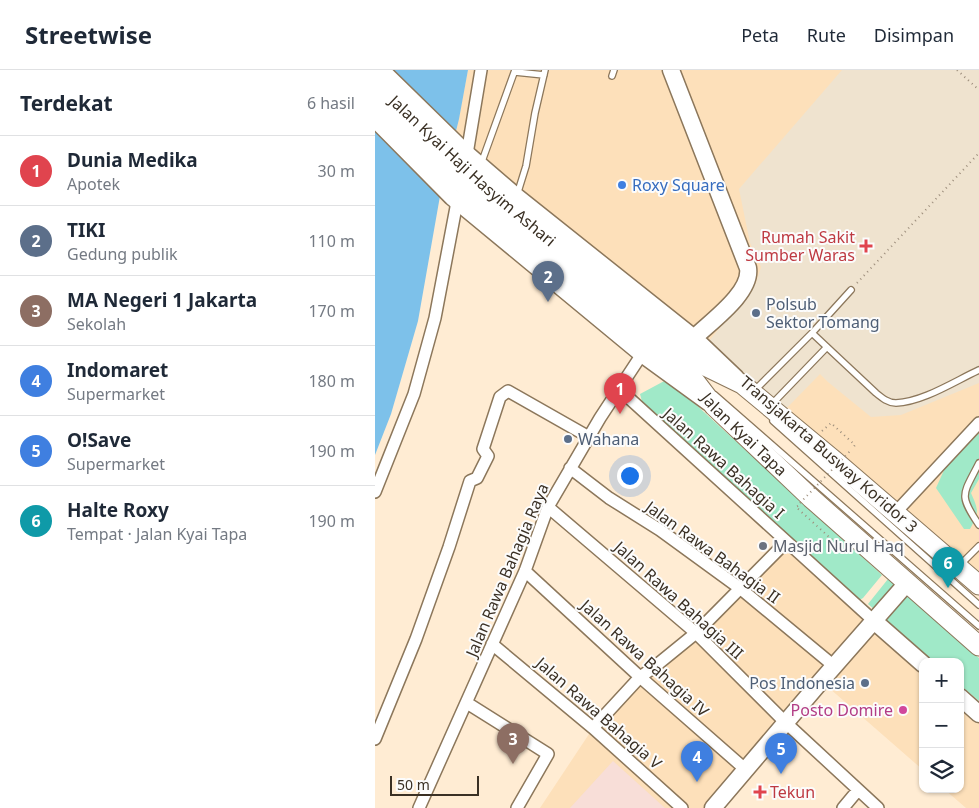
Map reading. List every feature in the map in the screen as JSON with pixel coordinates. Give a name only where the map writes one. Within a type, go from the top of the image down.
[{"type":"main road","name":"Jalan Kyai Haji Hasyim Ashari","points":[[381,70],[464,150]]},
{"type":"main road","points":[[671,70],[748,268],[749,275],[746,284],[736,298],[681,348]]},
{"type":"main road","name":"Jalan Kyai Haji Hasyim Ashari","points":[[375,82],[491,191],[681,348],[698,371],[714,406]]},
{"type":"main road","name":"Jalan Kyai Haji Hasyim Ashari","points":[[375,100],[422,148],[483,202],[681,348]]},
{"type":"main road","name":"Jalan Kyai Haji Hasyim Ashari","points":[[375,118],[455,200]]},
{"type":"main road","points":[[464,150],[681,348],[740,387],[895,513],[979,585]]},
{"type":"main road","name":"Jalan Kyai Tapa","points":[[455,200],[642,354],[714,406],[811,498],[979,646]]},
{"type":"main road","name":"Jalan Kyai Haji Hasyim Ashari","points":[[698,371],[740,387]]},
{"type":"main road","points":[[713,808],[785,722],[907,584]]},
{"type":"main road","points":[[874,621],[919,660]]},
{"type":"main road","points":[[964,701],[979,714]]},
{"type":"street","points":[[464,150],[481,70]]},
{"type":"street","points":[[375,492],[414,394],[435,318],[455,200]]},
{"type":"street","name":"Jalan Rawa Bahagia Raya","points":[[419,808],[525,571],[548,507],[589,437],[642,354]]},
{"type":"street","name":"Jalan Rawa Bahagia I","points":[[619,389],[874,621]]},
{"type":"street","points":[[375,739],[416,639],[470,481],[477,478],[489,456],[483,449],[500,397],[508,391],[589,437]]},
{"type":"street","points":[[895,513],[979,423]]},
{"type":"street","name":"Jalan Rawa Bahagia II","points":[[570,468],[609,498],[660,530],[741,589],[834,666]]},
{"type":"street","name":"Jalan Rawa Bahagia III","points":[[548,507],[696,633],[785,722],[879,808]]},
{"type":"street","points":[[593,728],[640,677],[696,633],[787,542]]},
{"type":"street","name":"Jalan Rawa Bahagia IV","points":[[525,571],[640,677],[745,769]]},
{"type":"street","name":"Jalan Rawa Bahagia V","points":[[493,644],[593,728],[683,808]]},
{"type":"street","points":[[467,703],[548,754],[517,808]]},
{"type":"street","points":[[843,808],[858,790]]},
{"type":"lane","points":[[481,166],[515,71],[544,72],[533,120],[526,166],[517,197]]},
{"type":"lane","points":[[740,387],[812,333],[851,290]]},
{"type":"lane","points":[[812,333],[876,393],[885,400],[895,403],[921,397],[979,370]]},
{"type":"lane","points":[[770,413],[827,347]]},
{"type":"lane","name":"Transjakarta Busway Koridor 3","points":[[698,371],[726,403],[979,626]]},
{"type":"lane","name":"Transjakarta Busway Koridor 3","points":[[770,413],[979,605]]},
{"type":"lane","points":[[979,463],[966,489],[964,499],[968,510],[979,525]]},
{"type":"lane","points":[[958,567],[979,546]]},
{"type":"path","points":[[957,70],[979,90]]},
{"type":"path","points":[[851,290],[979,152]]},
{"type":"path","points":[[800,503],[855,445],[831,423]]},
{"type":"path","points":[[796,507],[839,546]]},
{"type":"shaded area","points":[[468,70],[979,70],[979,579],[488,166],[456,132]]},
{"type":"shaded area","name":"Rumah Sakit Sumber Waras","points":[[842,70],[979,70],[979,383],[901,415],[871,417],[820,374],[780,415],[704,347],[756,283],[761,267],[750,243],[739,189]]},
{"type":"shaded area","points":[[786,542],[919,661],[919,767],[821,681],[719,808],[540,808],[593,728]]},
{"type":"shaded area","points":[[964,703],[979,716],[979,808],[966,808],[949,793],[964,793]]},
{"type":"shaded area","points":[[613,761],[665,808],[570,808]]},
{"type":"green space","points":[[668,379],[882,575],[863,598],[854,603],[643,405],[640,394]]},
{"type":"green space","points":[[979,433],[979,479],[971,493],[977,511],[970,529],[964,529],[936,488],[945,468]]},
{"type":"green space","points":[[888,579],[979,658],[979,701],[964,688],[964,658],[929,658],[868,604]]},
{"type":"water","points":[[388,70],[468,70],[459,119],[440,196],[418,321],[391,414],[375,455],[375,108]]},
{"type":"place","name":"Roxy Square","points":[[622,185]]},
{"type":"place","name":"Rumah Sakit Sumber Waras","points":[[866,246]]},
{"type":"place","name":"TIKI","points":[[548,302]]},
{"type":"place","name":"Polsub Sektor Tomang","points":[[756,313]]},
{"type":"place","name":"Dunia Medika","points":[[620,414]]},
{"type":"place","name":"Wahana","points":[[568,439]]},
{"type":"place","name":"Masjid Nurul Haq","points":[[763,546]]},
{"type":"place","name":"Halte Roxy","points":[[948,588]]},
{"type":"place","name":"Pos Indonesia","points":[[865,683]]},
{"type":"place","name":"Posto Domire","points":[[903,710]]},
{"type":"place","name":"MA Negeri 1 Jakarta","points":[[513,764]]},
{"type":"place","name":"O!Save","points":[[781,774]]},
{"type":"place","name":"Indomaret","points":[[697,782]]},
{"type":"place","name":"Tekun","points":[[760,792]]}]
